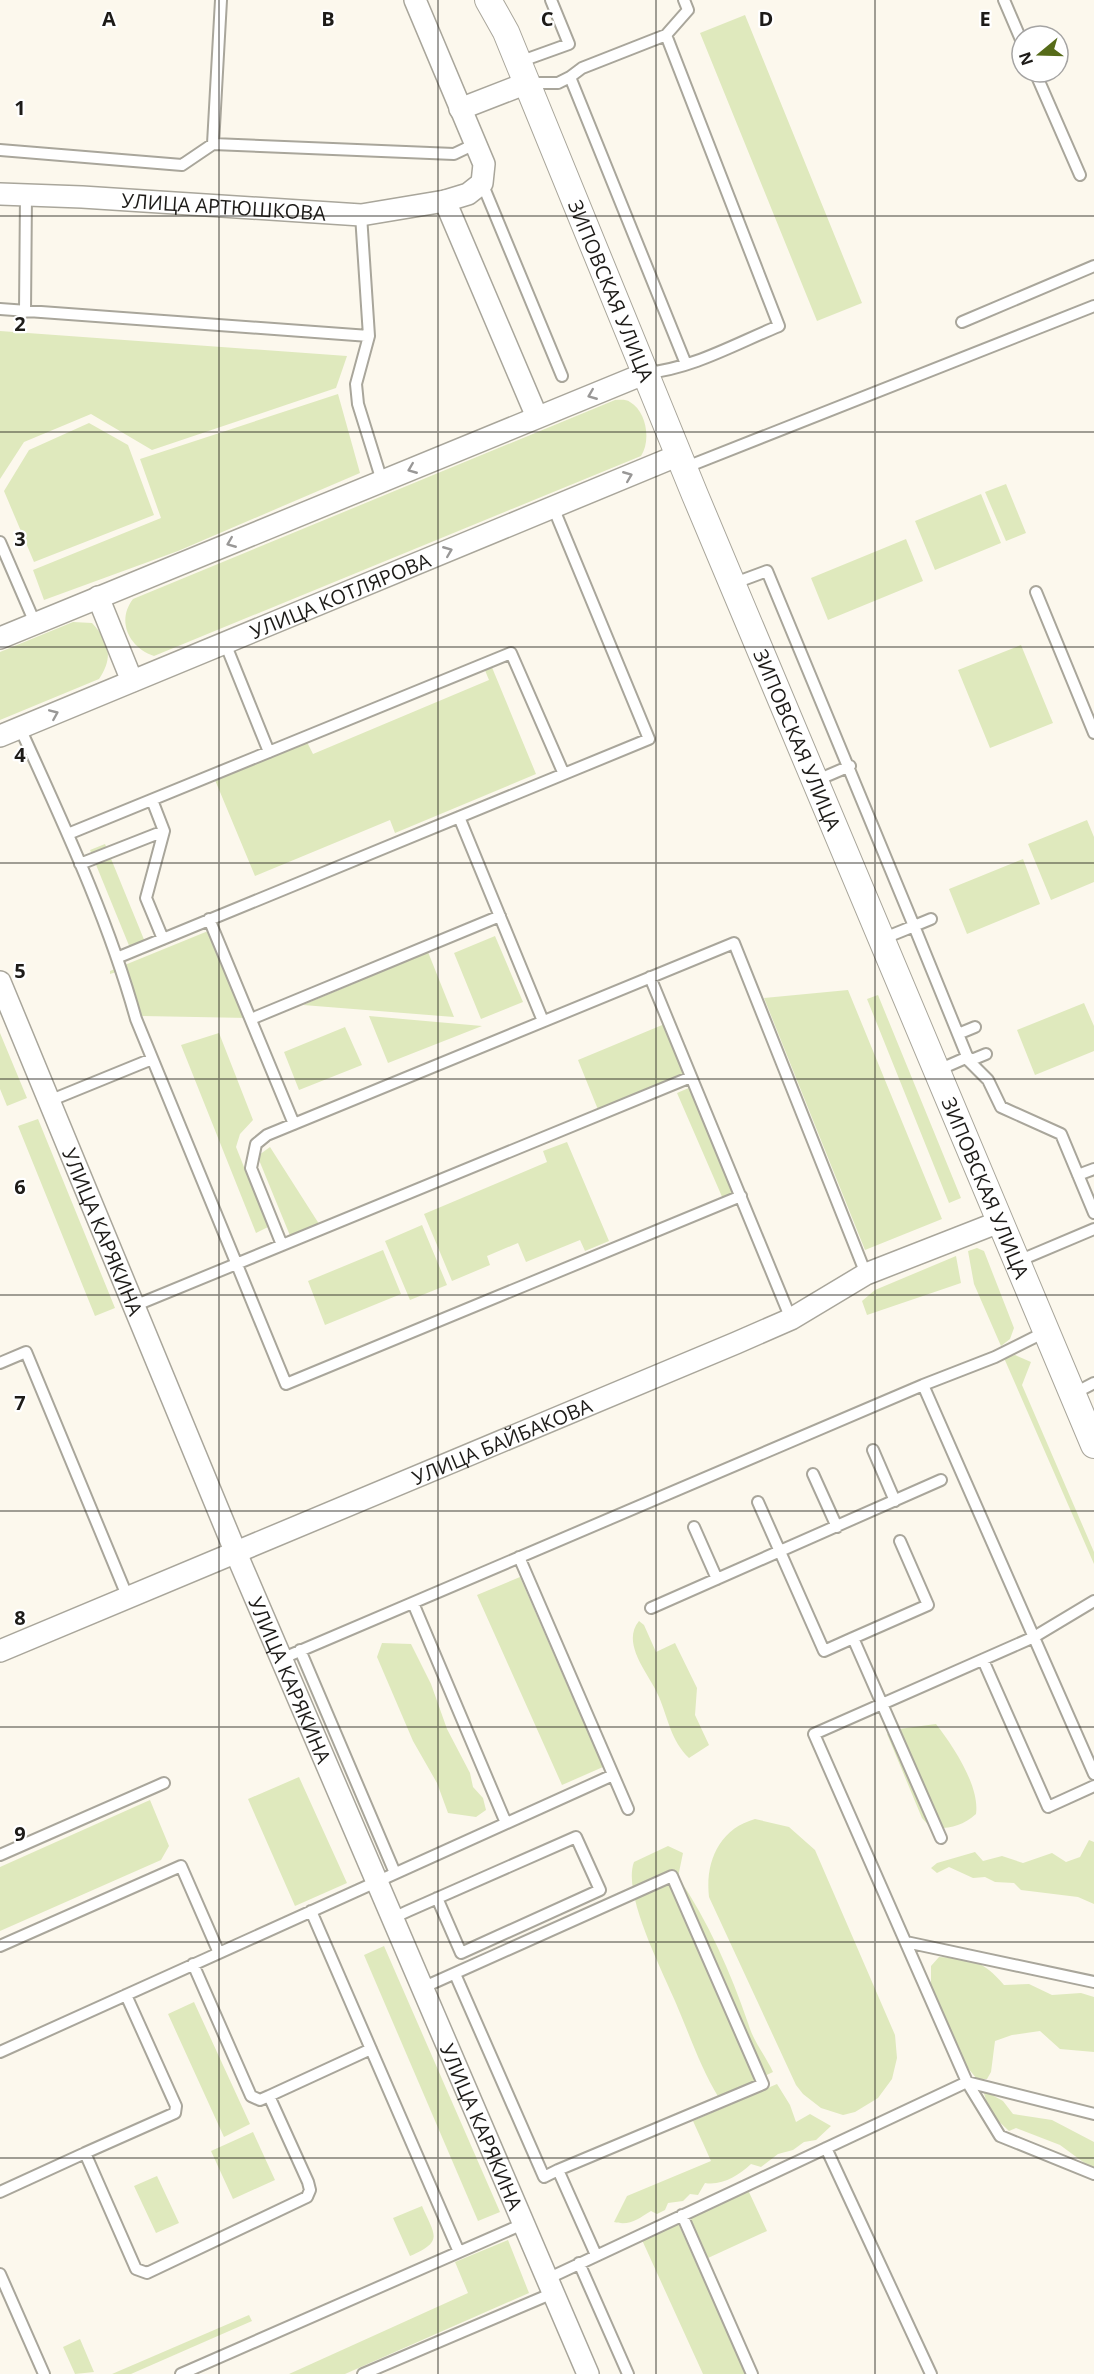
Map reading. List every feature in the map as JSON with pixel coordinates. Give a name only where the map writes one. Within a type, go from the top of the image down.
[{"type":"street","points":[[415,0],[484,164],[482,183]]},
{"type":"street","name":"ЗИПОВСКАЯ УЛИЦА","points":[[488,0],[506,32]]},
{"type":"street","name":"ЗИПОВСКАЯ УЛИЦА","points":[[497,0],[506,32],[681,462],[1015,1262],[1045,1332],[1083,1389],[1094,1445]]},
{"type":"street","points":[[460,109],[523,73]]},
{"type":"street","name":"УЛИЦА АРТЮШКОВА","points":[[0,194],[361,216],[445,201],[468,194],[482,183]]},
{"type":"street","points":[[445,201],[537,417]]},
{"type":"street","points":[[0,638],[646,373]]},
{"type":"street","name":"УЛИЦА КОТЛЯРОВА","points":[[0,736],[554,507],[681,462]]},
{"type":"street","points":[[98,597],[132,681]]},
{"type":"street","name":"УЛИЦА КАРЯКИНА","points":[[0,982],[236,1553],[291,1654],[386,1877],[393,1918],[550,2286],[581,2372]]},
{"type":"street","name":"УЛИЦА БАЙБАКОВА","points":[[0,1651],[791,1318],[866,1274],[999,1222]]},
{"type":"lane","points":[[213,144],[221,0]]},
{"type":"lane","points":[[523,73],[569,44],[551,0]]},
{"type":"lane","points":[[523,73],[558,83],[582,68],[666,34],[688,10],[684,0]]},
{"type":"lane","points":[[1004,0],[1014,24]]},
{"type":"lane","points":[[646,373],[669,371],[779,326],[666,34]]},
{"type":"lane","points":[[570,77],[686,364]]},
{"type":"lane","points":[[1040,84],[1080,175]]},
{"type":"lane","points":[[0,150],[182,165],[213,144],[454,154],[475,144]]},
{"type":"lane","points":[[482,183],[562,376]]},
{"type":"lane","points":[[25,312],[26,195]]},
{"type":"lane","points":[[361,216],[369,336],[356,384],[358,404],[382,481]]},
{"type":"lane","points":[[962,322],[1094,266]]},
{"type":"lane","points":[[681,462],[1094,306]]},
{"type":"lane","points":[[0,309],[369,336]]},
{"type":"lane","points":[[119,957],[563,772],[650,739],[554,507]]},
{"type":"lane","points":[[0,542],[35,623]]},
{"type":"lane","points":[[732,585],[767,571],[850,766],[969,1059],[988,1080],[1001,1107],[1061,1134],[1094,1214]]},
{"type":"lane","points":[[1036,592],[1094,733]]},
{"type":"lane","points":[[225,643],[269,752]]},
{"type":"lane","points":[[68,834],[511,653],[563,772]]},
{"type":"lane","points":[[20,728],[68,834],[119,957],[136,1019],[286,1384],[741,1196]]},
{"type":"lane","points":[[815,781],[850,766]]},
{"type":"lane","points":[[152,800],[164,831],[146,898],[163,939]]},
{"type":"lane","points":[[459,817],[543,1021]]},
{"type":"lane","points":[[80,864],[164,831]]},
{"type":"lane","points":[[250,1019],[500,916]]},
{"type":"lane","points":[[209,919],[294,1124]]},
{"type":"lane","points":[[881,939],[931,919]]},
{"type":"lane","points":[[282,1245],[251,1168],[256,1144],[267,1134],[734,943],[866,1274]]},
{"type":"lane","points":[[650,977],[791,1318]]},
{"type":"lane","points":[[958,1034],[975,1027]]},
{"type":"lane","points":[[936,1071],[986,1054]]},
{"type":"lane","points":[[49,1101],[152,1059]]},
{"type":"lane","points":[[134,1306],[691,1077]]},
{"type":"lane","points":[[1078,1175],[1094,1168]]},
{"type":"lane","points":[[1015,1262],[1094,1229]]},
{"type":"lane","points":[[291,1654],[923,1385],[995,1357],[1045,1332]]},
{"type":"lane","points":[[0,1363],[26,1352],[128,1598]]},
{"type":"lane","points":[[923,1385],[1094,1774]]},
{"type":"lane","points":[[873,1450],[895,1501]]},
{"type":"lane","points":[[813,1474],[837,1527]]},
{"type":"lane","points":[[651,1608],[941,1480]]},
{"type":"lane","points":[[758,1502],[824,1651],[928,1605],[900,1541]]},
{"type":"lane","points":[[694,1527],[717,1579]]},
{"type":"lane","points":[[519,1557],[628,1809]]},
{"type":"lane","points":[[1094,1601],[1034,1637],[814,1734],[967,2082],[1000,2136],[1094,2174]]},
{"type":"lane","points":[[413,1603],[506,1823]]},
{"type":"lane","points":[[853,1638],[941,1838]]},
{"type":"lane","points":[[983,1660],[1048,1807],[1094,1786]]},
{"type":"lane","points":[[0,2052],[613,1775]]},
{"type":"lane","points":[[0,1855],[164,1783]]},
{"type":"lane","points":[[393,1918],[437,1898],[576,1837],[600,1890],[461,1953],[437,1898]]},
{"type":"lane","points":[[0,1946],[181,1866],[219,1953]]},
{"type":"lane","points":[[422,1988],[672,1876],[763,2084],[544,2177],[454,1974]]},
{"type":"lane","points":[[311,1911],[459,2252]]},
{"type":"lane","points":[[906,1942],[1094,1982]]},
{"type":"lane","points":[[194,1964],[251,2096],[261,2100],[371,2049]]},
{"type":"lane","points":[[0,2192],[175,2113],[176,2106],[126,1995]]},
{"type":"lane","points":[[363,2374],[550,2286],[579,2263],[967,2082],[1094,2114]]},
{"type":"lane","points":[[85,2153],[136,2269],[147,2273],[307,2197],[310,2190],[308,2182],[269,2096]]},
{"type":"lane","points":[[826,2148],[931,2374]]},
{"type":"lane","points":[[558,2170],[596,2255]]},
{"type":"lane","points":[[682,2215],[752,2374]]},
{"type":"lane","points":[[181,2374],[523,2224]]},
{"type":"lane","points":[[579,2263],[628,2374]]},
{"type":"lane","points":[[0,2274],[44,2374]]},
{"type":"green space","points":[[745,15],[862,303],[817,321],[700,33]]},
{"type":"green space","points":[[0,331],[347,356],[336,388],[152,450],[91,414],[24,442],[0,479]]},
{"type":"green space","points":[[338,394],[360,473],[178,551],[44,600],[33,570],[161,518],[140,459]]},
{"type":"green space","points":[[615,400],[630,402],[644,420],[646,443],[641,456],[154,656],[138,647],[128,633],[126,616],[133,599]]},
{"type":"green space","points":[[89,423],[128,445],[154,515],[34,562],[4,491],[29,450]]},
{"type":"green space","points":[[1006,484],[1026,533],[1006,541],[985,492]]},
{"type":"green space","points":[[981,494],[1001,543],[935,570],[915,521]]},
{"type":"green space","points":[[906,539],[923,581],[828,620],[811,578]]},
{"type":"green space","points":[[73,622],[92,623],[106,643],[107,664],[99,679],[0,720],[0,652]]},
{"type":"green space","points":[[1021,645],[1053,723],[990,748],[958,670]]},
{"type":"green space","points":[[491,665],[536,774],[395,833],[390,820],[255,876],[215,780],[307,742],[313,754],[489,680],[484,668]]},
{"type":"green space","points":[[1087,820],[1094,837],[1094,882],[1051,900],[1028,844]]},
{"type":"green space","points":[[105,844],[145,942],[130,948],[90,850]]},
{"type":"green space","points":[[1023,859],[1040,904],[967,934],[949,889]]},
{"type":"green space","points":[[213,929],[249,1018],[142,1016],[123,970],[110,974],[110,971]]},
{"type":"green space","points":[[495,936],[523,1002],[481,1019],[454,953]]},
{"type":"green space","points":[[428,952],[454,1017],[303,1005]]},
{"type":"green space","points":[[848,990],[942,1219],[865,1250],[764,998]]},
{"type":"green space","points":[[878,995],[961,1198],[949,1203],[867,999]]},
{"type":"green space","points":[[1084,1003],[1094,1026],[1094,1051],[1035,1075],[1017,1030]]},
{"type":"green space","points":[[369,1016],[482,1026],[388,1063]]},
{"type":"green space","points":[[667,1023],[688,1075],[599,1112],[578,1060]]},
{"type":"green space","points":[[345,1027],[362,1065],[299,1090],[284,1052]]},
{"type":"green space","points":[[0,1033],[27,1098],[7,1106],[0,1089]]},
{"type":"green space","points":[[219,1033],[253,1120],[240,1134],[236,1147],[268,1227],[256,1233],[181,1045]]},
{"type":"green space","points":[[691,1087],[736,1193],[723,1199],[677,1093]]},
{"type":"green space","points":[[38,1119],[115,1308],[95,1316],[18,1126]]},
{"type":"green space","points":[[567,1142],[609,1241],[585,1251],[580,1240],[526,1262],[518,1243],[487,1256],[490,1265],[452,1281],[424,1214],[547,1162],[543,1151]]},
{"type":"green space","points":[[270,1147],[321,1227],[291,1238],[259,1160],[259,1155]]},
{"type":"green space","points":[[422,1225],[447,1285],[410,1300],[385,1241]]},
{"type":"green space","points":[[977,1248],[984,1251],[1014,1328],[1010,1339],[1001,1346],[974,1284],[968,1251]]},
{"type":"green space","points":[[383,1250],[401,1294],[325,1325],[308,1281]]},
{"type":"green space","points":[[956,1256],[961,1283],[867,1315],[862,1301],[875,1290]]},
{"type":"green space","points":[[1015,1355],[1031,1362],[1022,1385],[1094,1552],[1094,1564],[1004,1358]]},
{"type":"green space","points":[[520,1577],[603,1767],[562,1785],[477,1595]]},
{"type":"green space","points":[[639,1621],[644,1625],[656,1652],[675,1643],[697,1688],[695,1715],[709,1745],[689,1758],[674,1737],[659,1697],[638,1659],[633,1639],[634,1630]]},
{"type":"green space","points":[[382,1643],[411,1644],[431,1684],[447,1729],[470,1773],[473,1787],[483,1798],[486,1810],[476,1817],[448,1813],[437,1783],[413,1741],[377,1657]]},
{"type":"green space","points":[[936,1724],[964,1767],[974,1791],[976,1803],[976,1814],[971,1818],[961,1824],[944,1828],[931,1828],[922,1818],[887,1734],[899,1729]]},
{"type":"green space","points":[[299,1777],[347,1883],[295,1906],[248,1799]]},
{"type":"green space","points":[[150,1800],[169,1846],[161,1860],[0,1931],[0,1867]]},
{"type":"green space","points":[[755,1819],[789,1827],[815,1850],[895,2035],[897,2058],[892,2079],[878,2098],[855,2112],[843,2115],[821,2108],[803,2094],[796,2085],[709,1897],[709,1871],[717,1849],[732,1830]]},
{"type":"green space","points":[[1089,1840],[1094,1842],[1094,1904],[1078,1897],[1021,1890],[1014,1883],[995,1882],[985,1877],[973,1878],[949,1867],[937,1873],[931,1868],[937,1863],[975,1852],[983,1861],[1002,1856],[1023,1863],[1052,1853],[1066,1862],[1080,1857]]},
{"type":"green space","points":[[668,1846],[683,1853],[678,1877],[718,1948],[753,2036],[773,2072],[719,2098],[700,2062],[653,1952],[638,1911],[634,1892],[632,1876],[634,1862]]},
{"type":"green space","points":[[384,1946],[500,2212],[478,2221],[364,1955]]},
{"type":"green space","points":[[939,1957],[959,1958],[982,1965],[1004,1985],[1029,1984],[1052,1995],[1081,1993],[1094,1997],[1094,2052],[1060,2049],[1040,2031],[1012,2035],[995,2041],[991,2072],[987,2079],[977,2079],[967,2067],[931,1985],[931,1966]]},
{"type":"green space","points":[[194,2002],[250,2124],[224,2137],[168,2014]]},
{"type":"green space","points":[[777,2084],[790,2105],[796,2122],[810,2114],[831,2126],[816,2140],[804,2142],[793,2150],[778,2154],[761,2167],[751,2164],[730,2179],[718,2183],[705,2183],[698,2195],[690,2194],[683,2201],[668,2203],[665,2210],[657,2214],[651,2211],[629,2222],[614,2222],[627,2196],[711,2161],[693,2121]]},
{"type":"green space","points":[[983,2090],[1003,2101],[1013,2114],[1052,2120],[1094,2142],[1094,2170],[1060,2145],[1016,2128],[1009,2131],[990,2113]]},
{"type":"green space","points":[[253,2132],[275,2180],[233,2199],[211,2151]]},
{"type":"green space","points":[[157,2176],[179,2223],[156,2233],[134,2186]]},
{"type":"green space","points":[[748,2190],[767,2231],[708,2258],[690,2217]]},
{"type":"green space","points":[[422,2206],[434,2237],[428,2246],[410,2256],[393,2218]]},
{"type":"green space","points":[[678,2223],[746,2374],[703,2374],[642,2240]]},
{"type":"green space","points":[[508,2240],[529,2293],[345,2374],[289,2374],[468,2293],[455,2262]]},
{"type":"green space","points":[[249,2315],[252,2321],[131,2374],[112,2374]]},
{"type":"green space","points":[[80,2339],[94,2372],[75,2374],[63,2347]]}]
